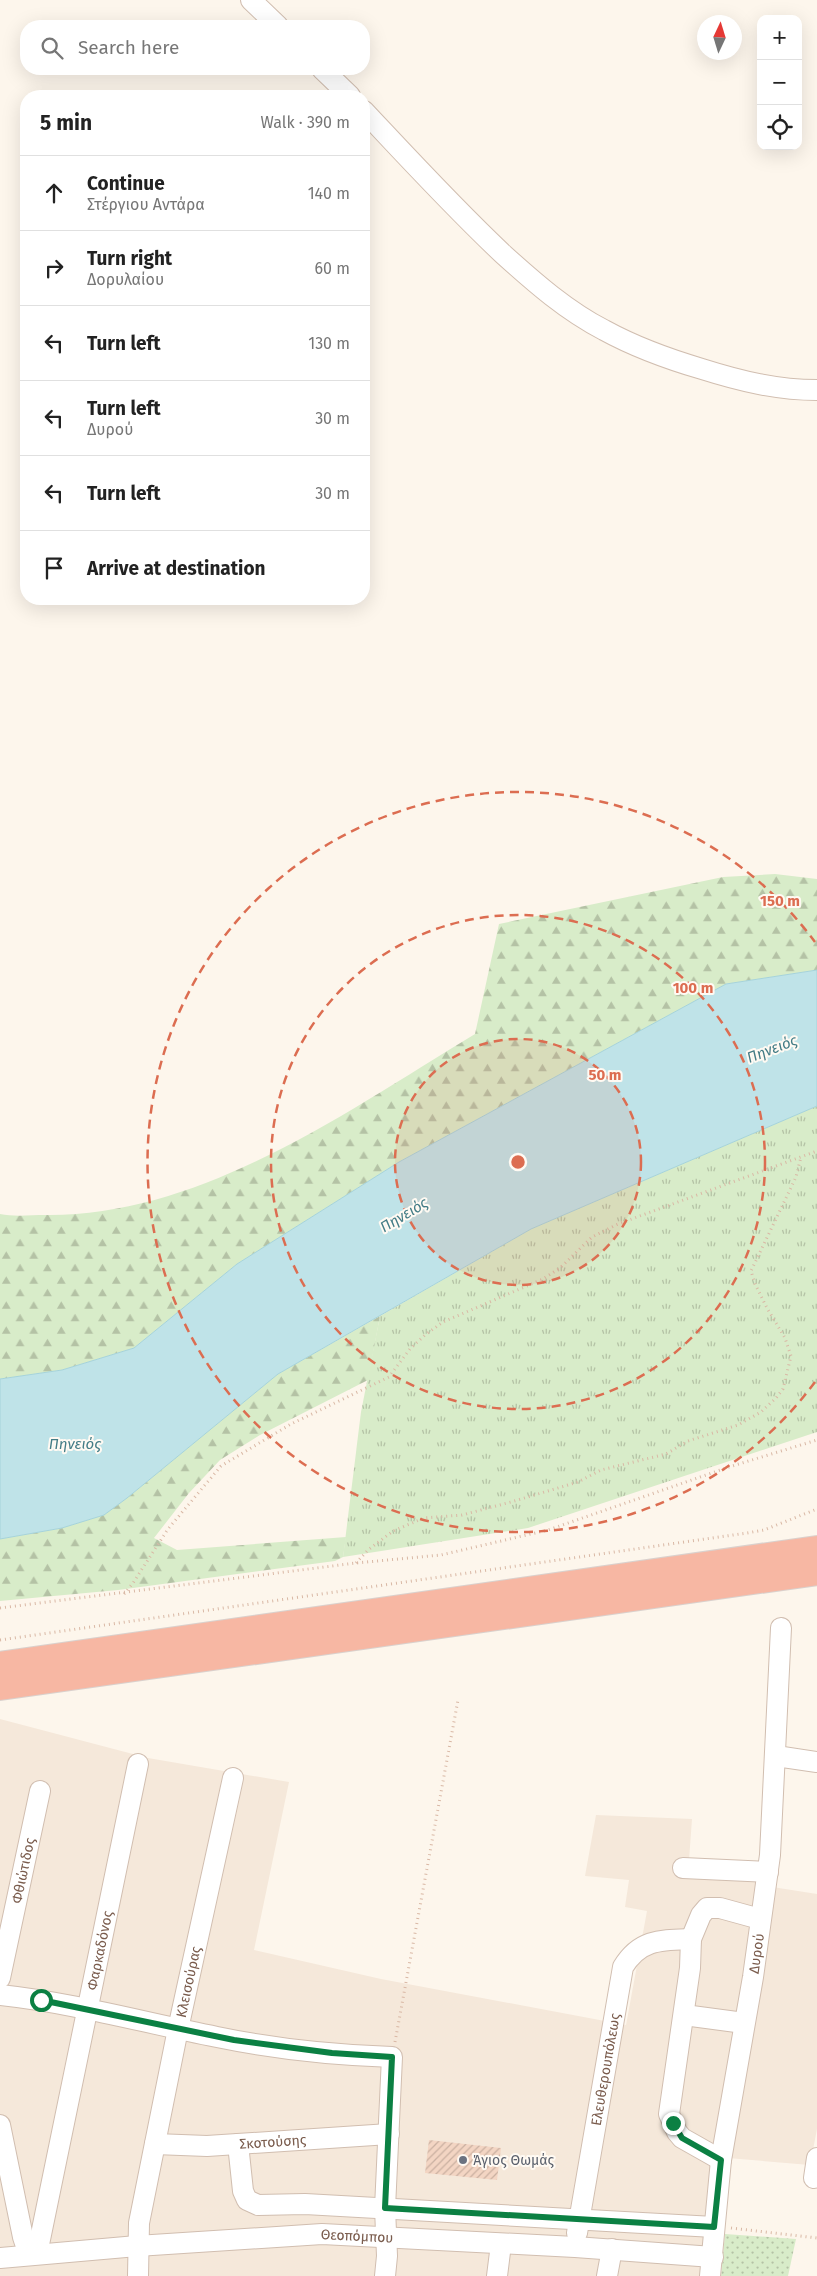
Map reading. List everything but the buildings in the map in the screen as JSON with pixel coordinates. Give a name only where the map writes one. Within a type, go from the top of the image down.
[{"type":"highway","points":[[0,1666],[817,1550]]},
{"type":"highway","points":[[0,1686],[817,1572]]},
{"type":"street","points":[[251,0],[272,20]]},
{"type":"street","points":[[328,75],[344,90]]},
{"type":"street","points":[[370,117],[473,226],[518,268],[551,296],[602,330],[656,355],[742,381],[790,390],[817,390]]},
{"type":"street","name":"Δυρού","points":[[712,2266],[721,2160],[754,1969],[768,1872],[776,1756],[781,1628]]},
{"type":"street","points":[[776,1756],[817,1762]]},
{"type":"street","name":"Φαρκαδόνος","points":[[33,2254],[89,2009],[138,1764]]},
{"type":"street","name":"Κλεισούρας","points":[[138,2276],[137,2246],[139,2223],[154,2144],[233,1778]]},
{"type":"street","name":"Φθιώτιδος","points":[[0,1978],[40,1791]]},
{"type":"street","points":[[683,1868],[768,1872]]},
{"type":"street","points":[[721,2160],[682,2138],[677,2132],[670,2114],[690,1968],[690,1940],[701,1915],[707,1908],[720,1908],[760,1918]]},
{"type":"street","name":"Ελευθερουπόλεως","points":[[575,2247],[578,2220],[623,1968],[630,1957],[651,1941],[690,1940]]},
{"type":"street","points":[[0,1995],[41,2000],[178,2030],[283,2048],[392,2057],[385,2208],[387,2256],[385,2276]]},
{"type":"street","points":[[684,2015],[744,2023]]},
{"type":"street","points":[[0,2125],[5,2180],[23,2238],[33,2254]]},
{"type":"street","name":"Σκοτούσης","points":[[154,2144],[207,2146],[389,2134]]},
{"type":"street","points":[[238,2144],[243,2190],[247,2200],[258,2205],[385,2208],[714,2227]]},
{"type":"street","points":[[814,2178],[817,2158]]},
{"type":"street","points":[[287,2205],[288,2235]]},
{"type":"street","name":"Θεοπόμπου","points":[[0,2258],[137,2246],[322,2234],[612,2249],[712,2266]]},
{"type":"street","points":[[497,2276],[501,2244]]},
{"type":"street","points":[[607,2276],[612,2249]]},
{"type":"path","points":[[124,1594],[168,1529],[221,1466],[291,1424],[329,1404],[389,1377],[410,1349],[443,1322],[543,1279],[560,1268],[592,1237],[618,1224],[817,1151]]},
{"type":"path","points":[[356,1564],[368,1550],[393,1531],[424,1518],[462,1515],[578,1482],[601,1470],[666,1454],[688,1441],[738,1425],[761,1412],[783,1389],[791,1356],[786,1338],[755,1284],[751,1271],[796,1176],[801,1157]]},
{"type":"path","points":[[0,1608],[441,1555],[548,1530],[729,1467],[817,1440]]},
{"type":"path","points":[[0,1640],[747,1534],[764,1530],[817,1509]]},
{"type":"path","points":[[392,2057],[458,1700]]},
{"type":"path","points":[[714,2227],[817,2238]]},
{"type":"shaded area","points":[[0,1719],[148,1758],[289,1782],[254,1950],[381,1979],[626,2025],[647,1911],[625,1907],[629,1880],[585,1876],[596,1815],[692,1819],[688,1874],[766,1881],[766,1886],[817,1894],[817,2129],[810,2165],[716,2157],[704,2276],[0,2276]]},
{"type":"green space","points":[[775,874],[817,879],[817,970],[726,984],[399,1162],[237,1264],[134,1348],[62,1370],[0,1379],[0,1214],[17,1216],[103,1211],[160,1199],[216,1179],[270,1154],[323,1126],[475,1034],[499,924],[723,877]]},
{"type":"green space","points":[[817,1106],[817,1432],[528,1528],[343,1557],[361,1412],[380,1316],[531,1229]]},
{"type":"green space","points":[[380,1316],[368,1380],[260,1435],[220,1460],[189,1493],[154,1538],[177,1550],[346,1537],[343,1557],[335,1561],[118,1590],[0,1601],[0,1539],[62,1528],[104,1515],[278,1374]]},
{"type":"green space","points":[[725,2234],[796,2239],[788,2276],[721,2276]]},
{"type":"water","name":"Πηνειός","points":[[817,970],[817,1106],[531,1229],[278,1374],[104,1515],[62,1528],[0,1539],[0,1379],[62,1370],[134,1348],[237,1264],[399,1162],[726,984]]},
{"type":"place","name":"Άγιος Θωμάς","points":[[463,2160]]},
{"type":"route","points":[[41,2000],[178,2030],[283,2048],[392,2057],[385,2208],[714,2227],[721,2160],[682,2138],[673,2123]]}]
